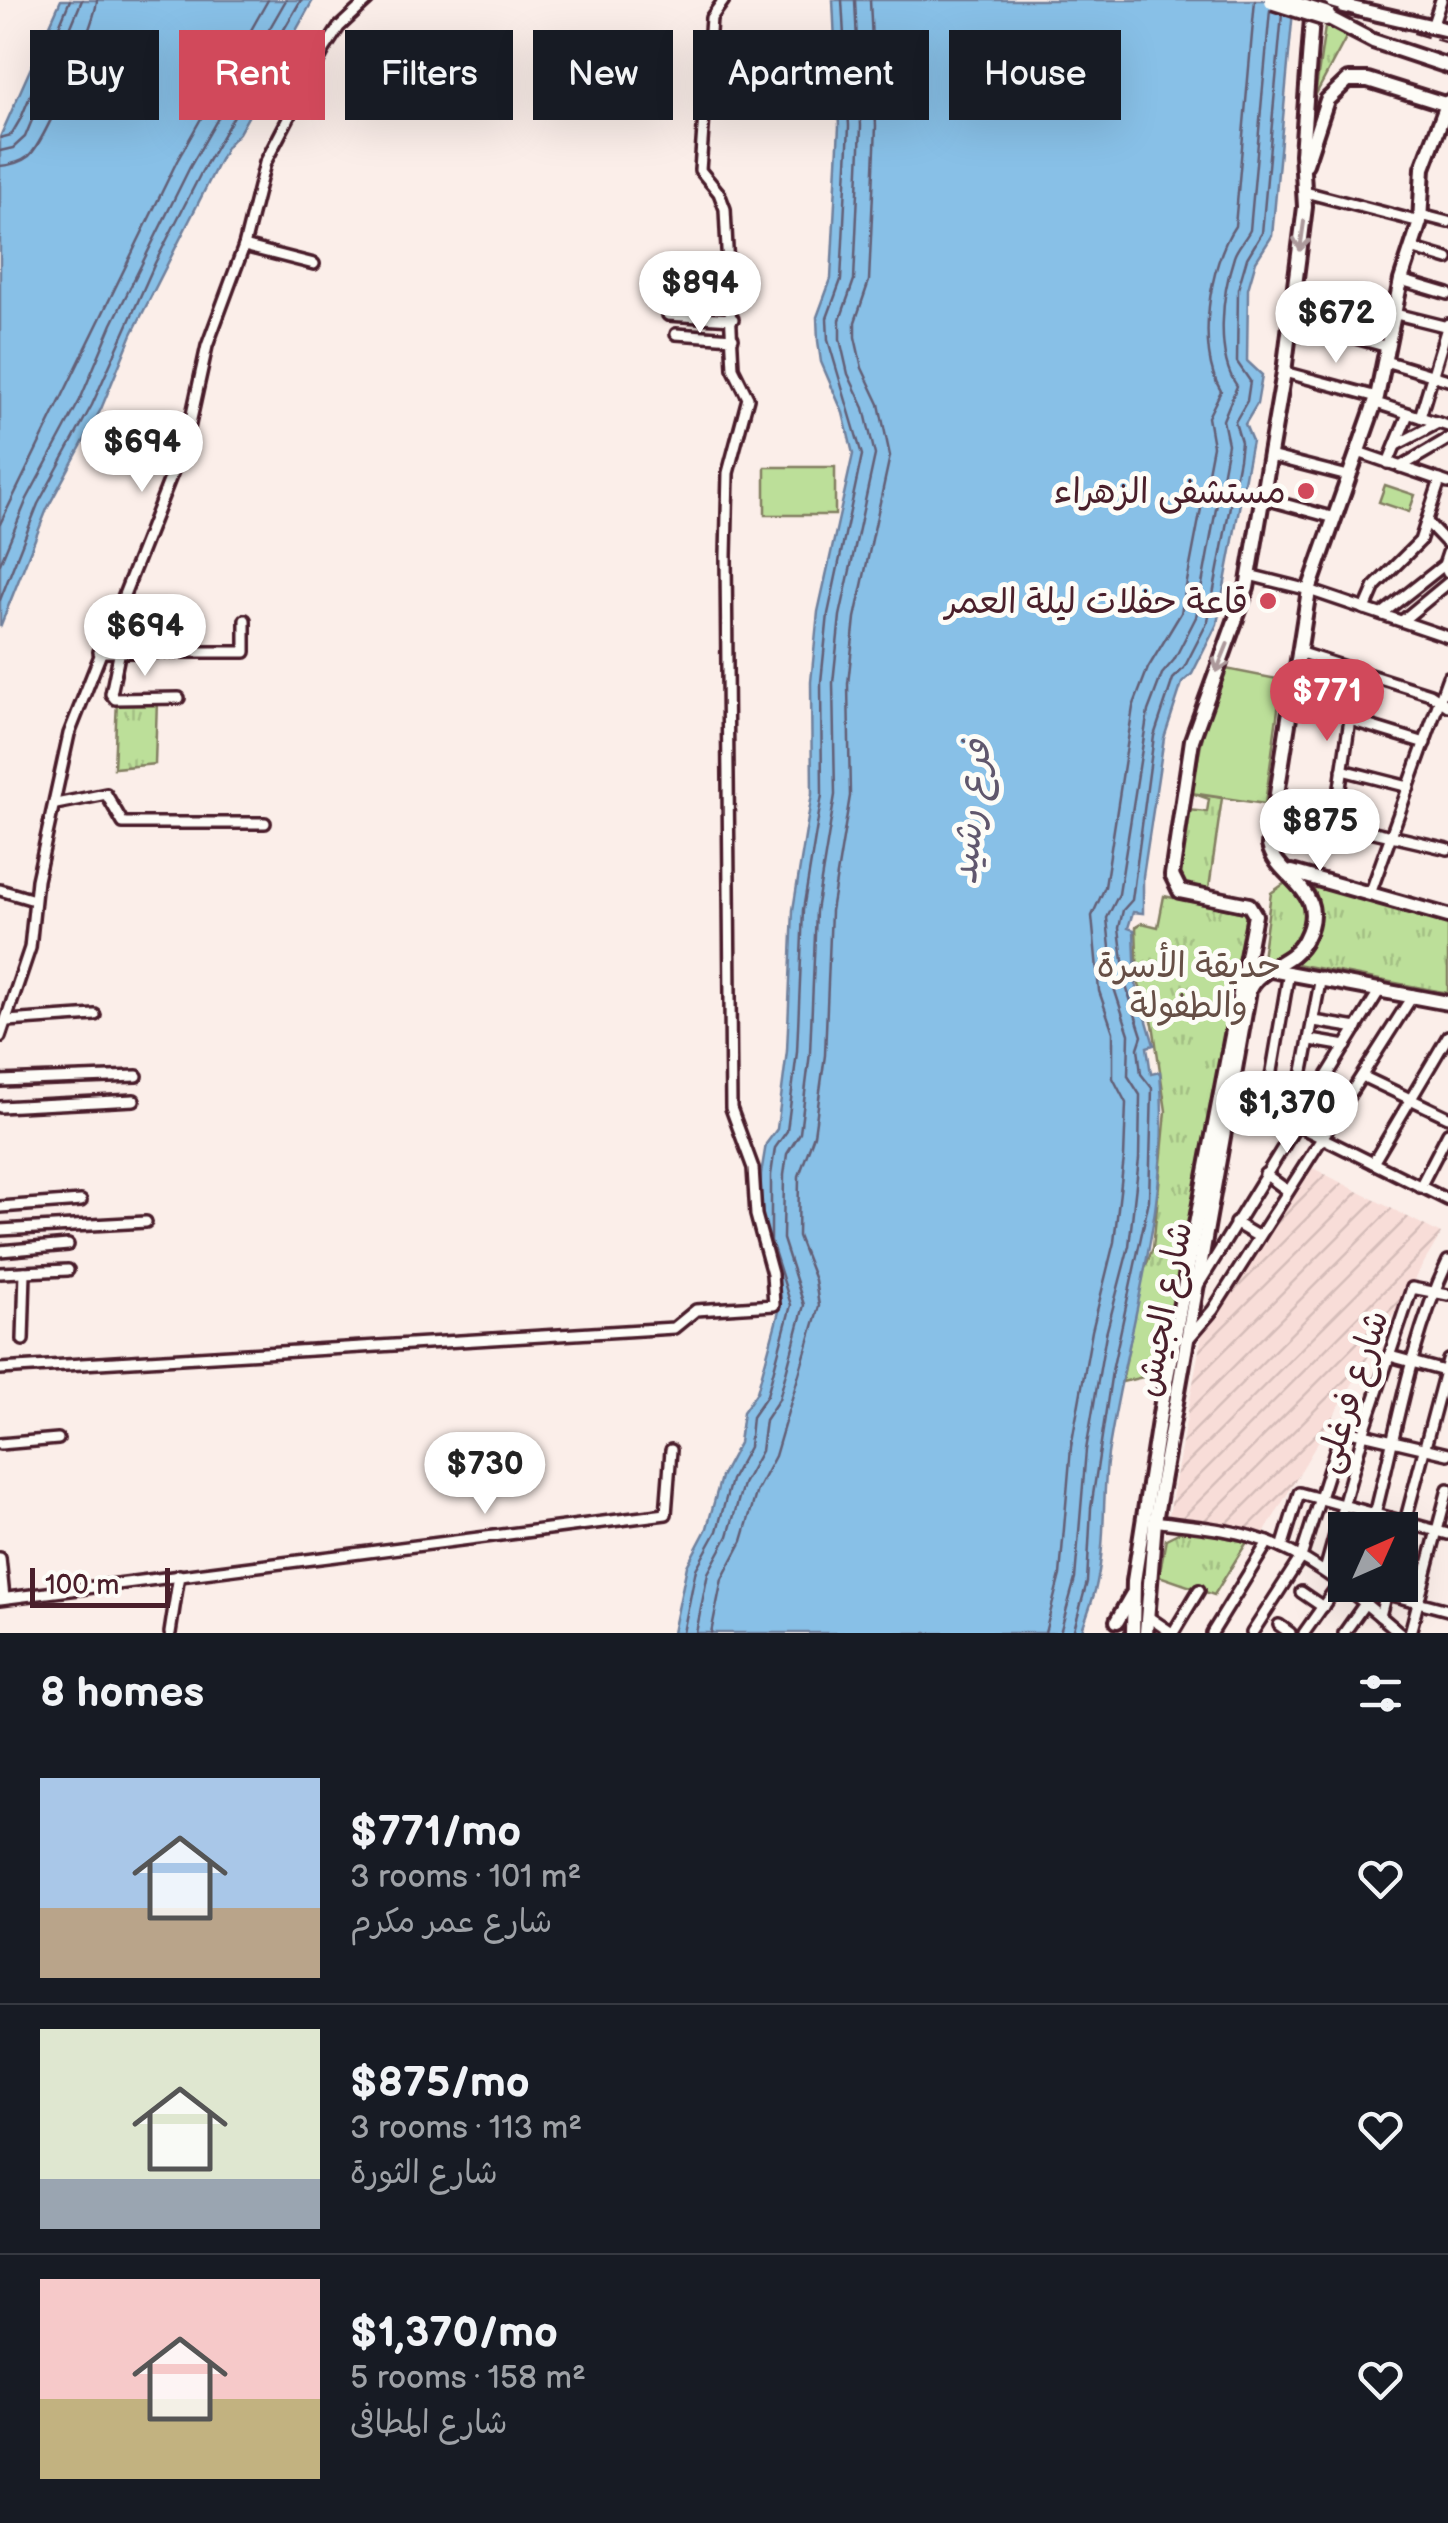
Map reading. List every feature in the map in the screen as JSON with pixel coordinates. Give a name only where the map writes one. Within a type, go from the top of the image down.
[{"type":"highway","points":[[1274,0],[1322,5]]},
{"type":"main road","points":[[1322,5],[1448,30]]},
{"type":"main road","points":[[1322,5],[1373,41],[1448,66]]},
{"type":"main road","points":[[1249,575],[1295,289],[1322,5]]},
{"type":"main road","points":[[1303,176],[1327,100],[1340,84],[1368,80],[1448,104]]},
{"type":"main road","name":"شارع الجيش","points":[[1146,1633],[1156,1521],[1249,990],[1268,970],[1299,950],[1310,922],[1306,893],[1270,851],[1309,590],[1377,400],[1401,280],[1421,218],[1423,168],[1448,104]]},
{"type":"main road","name":"شارع الجيش","points":[[1133,1633],[1133,1592],[1161,1408],[1255,915],[1252,906],[1180,891],[1172,875],[1192,740],[1240,614],[1249,575]]},
{"type":"main road","points":[[1288,871],[1448,916]]},
{"type":"main road","points":[[1268,970],[1448,1003]]},
{"type":"main road","points":[[1116,1627],[1133,1592]]},
{"type":"street","points":[[0,1037],[30,948],[34,900],[68,734],[188,433],[207,346],[244,246],[264,163],[283,121],[339,27],[368,0]]},
{"type":"street","points":[[0,1369],[658,1329],[676,1327],[696,1310],[774,1305],[752,1162],[731,1108],[726,556],[728,473],[748,398],[734,378],[725,210],[700,165],[712,18],[724,0]]},
{"type":"street","points":[[1432,27],[1441,0]]},
{"type":"street","points":[[1305,192],[1448,222]]},
{"type":"street","points":[[244,246],[314,264]]},
{"type":"street","points":[[1410,248],[1448,259]]},
{"type":"street","points":[[1401,280],[1448,294]]},
{"type":"street","points":[[1295,289],[1448,326],[1420,417]]},
{"type":"street","points":[[668,315],[733,319]]},
{"type":"street","points":[[1291,320],[1448,380]]},
{"type":"street","points":[[676,334],[733,338]]},
{"type":"street","points":[[1284,372],[1443,424]]},
{"type":"street","points":[[1388,462],[1408,414]]},
{"type":"street","points":[[1395,446],[1443,424]]},
{"type":"street","points":[[1400,466],[1448,438]]},
{"type":"street","points":[[1358,452],[1441,481]]},
{"type":"street","points":[[1270,456],[1348,476]]},
{"type":"street","points":[[1365,609],[1375,586],[1416,546],[1448,471]]},
{"type":"street","points":[[1262,498],[1332,518]]},
{"type":"street","points":[[1426,522],[1448,544]]},
{"type":"street","points":[[1382,614],[1446,569],[1448,552]]},
{"type":"street","points":[[1249,575],[1309,590],[1448,637]]},
{"type":"street","points":[[1402,621],[1448,583]]},
{"type":"street","points":[[99,652],[246,652],[245,620]]},
{"type":"street","points":[[1298,652],[1444,703]]},
{"type":"street","points":[[119,655],[113,698],[179,698]]},
{"type":"street","points":[[1335,822],[1357,671]]},
{"type":"street","points":[[1370,894],[1424,743],[1444,703],[1448,677]]},
{"type":"street","points":[[1350,720],[1424,743]]},
{"type":"street","points":[[1342,770],[1408,787]]},
{"type":"street","points":[[56,804],[106,794],[112,798],[123,823],[265,823]]},
{"type":"street","points":[[1274,809],[1448,850]]},
{"type":"street","points":[[0,890],[34,900]]},
{"type":"street","points":[[1289,972],[1265,1112],[1297,1120],[1322,1138],[1448,1200]]},
{"type":"street","points":[[1297,1120],[1321,977]]},
{"type":"street","points":[[1199,1285],[1381,988]]},
{"type":"street","points":[[1189,1338],[1259,1237],[1413,995]]},
{"type":"street","points":[[5,1019],[95,1015]]},
{"type":"street","points":[[1314,1021],[1357,1028]]},
{"type":"street","points":[[1373,1163],[1448,1036]]},
{"type":"street","points":[[1311,1040],[1346,1046]]},
{"type":"street","points":[[1437,1055],[1448,1059]]},
{"type":"street","points":[[0,1081],[138,1076]]},
{"type":"street","points":[[1362,1076],[1448,1118]]},
{"type":"street","points":[[0,1107],[134,1100]]},
{"type":"street","points":[[1420,1186],[1448,1134]]},
{"type":"street","points":[[1266,1174],[1288,1191]]},
{"type":"street","points":[[0,1206],[81,1201]]},
{"type":"street","points":[[0,1230],[146,1222]]},
{"type":"street","points":[[1236,1223],[1259,1237]]},
{"type":"street","points":[[0,1251],[68,1246]]},
{"type":"street","points":[[1375,1512],[1413,1362],[1434,1291],[1448,1262]]},
{"type":"street","points":[[0,1273],[68,1270]]},
{"type":"street","points":[[23,1340],[26,1272]]},
{"type":"street","name":"شارع فرغلى","points":[[1325,1571],[1364,1431],[1414,1286],[1434,1291]]},
{"type":"street","points":[[1434,1291],[1448,1295]]},
{"type":"street","points":[[1390,1356],[1447,1368],[1408,1512]]},
{"type":"street","points":[[1252,1633],[1301,1557],[1341,1430],[1364,1431],[1448,1454]]},
{"type":"street","points":[[0,1444],[58,1439]]},
{"type":"street","points":[[0,1558],[2,1598],[666,1514],[671,1450]]},
{"type":"street","points":[[1410,1633],[1442,1532],[1448,1489]]},
{"type":"street","points":[[1282,1548],[1297,1494],[1368,1512]]},
{"type":"street","points":[[1156,1521],[1246,1534],[1328,1573]]},
{"type":"street","points":[[1212,1633],[1268,1542]]},
{"type":"street","points":[[170,1633],[179,1575]]},
{"type":"street","points":[[1146,1616],[1172,1633],[1199,1590]]},
{"type":"street","points":[[1302,1592],[1323,1607]]},
{"type":"street","points":[[1304,1633],[1328,1601]]},
{"type":"street","points":[[1344,1633],[1366,1602],[1400,1633]]},
{"type":"street","points":[[1380,1616],[1384,1602]]},
{"type":"street","points":[[1418,1602],[1448,1610]]},
{"type":"street","points":[[1279,1625],[1290,1633]]},
{"type":"shaded area","points":[[1309,1166],[1441,1234],[1263,1535],[1169,1515],[1202,1334]]},
{"type":"green space","points":[[1326,20],[1349,32],[1315,96]]},
{"type":"green space","points":[[765,467],[835,467],[835,515],[765,515]]},
{"type":"green space","points":[[1385,485],[1415,495],[1409,512],[1379,502]]},
{"type":"green space","points":[[1226,669],[1282,680],[1265,804],[1191,793],[1208,711]]},
{"type":"green space","points":[[157,699],[155,764],[114,768],[117,700]]},
{"type":"green space","points":[[1192,793],[1222,798],[1209,888],[1185,884],[1177,876],[1188,810],[1207,812],[1209,799]]},
{"type":"green space","points":[[1288,881],[1302,907],[1300,931],[1286,951],[1261,966],[1271,893]]},
{"type":"green space","points":[[1312,886],[1448,924],[1448,993],[1296,964],[1309,946],[1320,918]]},
{"type":"green space","name":"حديقة الأسرة والطفولة","points":[[1164,896],[1250,914],[1187,1266],[1156,1384],[1143,1377],[1122,1382],[1143,1273],[1153,1248],[1166,1111],[1153,1024],[1138,982],[1136,927],[1142,923],[1158,927]]},
{"type":"green space","points":[[1186,1529],[1247,1542],[1214,1595],[1159,1576],[1166,1539]]},
{"type":"water","points":[[61,0],[313,0],[296,30],[179,30],[179,120],[246,120],[227,146],[132,334],[101,409],[47,509],[0,627],[0,137],[30,70],[30,120],[159,120],[159,30],[48,30]]},
{"type":"water","name":"فرع رشيد","points":[[833,0],[1294,0],[1272,236],[1256,261],[1248,289],[1247,361],[1262,375],[1257,404],[1245,424],[1252,441],[1217,624],[1192,674],[1182,683],[1164,738],[1143,876],[1143,913],[1133,912],[1128,928],[1134,930],[1136,984],[1154,1045],[1147,1047],[1151,1074],[1160,1072],[1160,1169],[1146,1264],[1108,1454],[1100,1566],[1081,1633],[673,1633],[687,1566],[707,1528],[721,1477],[739,1443],[743,1412],[757,1392],[781,1304],[760,1226],[761,1174],[766,1144],[777,1129],[787,1051],[793,910],[812,794],[811,682],[818,612],[853,454],[843,413],[821,362],[818,341],[817,317],[831,279],[839,120],[929,120],[929,30],[834,30]]},
{"type":"railway","points":[[1303,0],[1448,43]]},
{"type":"place","name":"مستشفى الزهراء","points":[[1306,491]]},
{"type":"place","name":"قاعة حفلات ليلة العمر","points":[[1268,601]]}]
